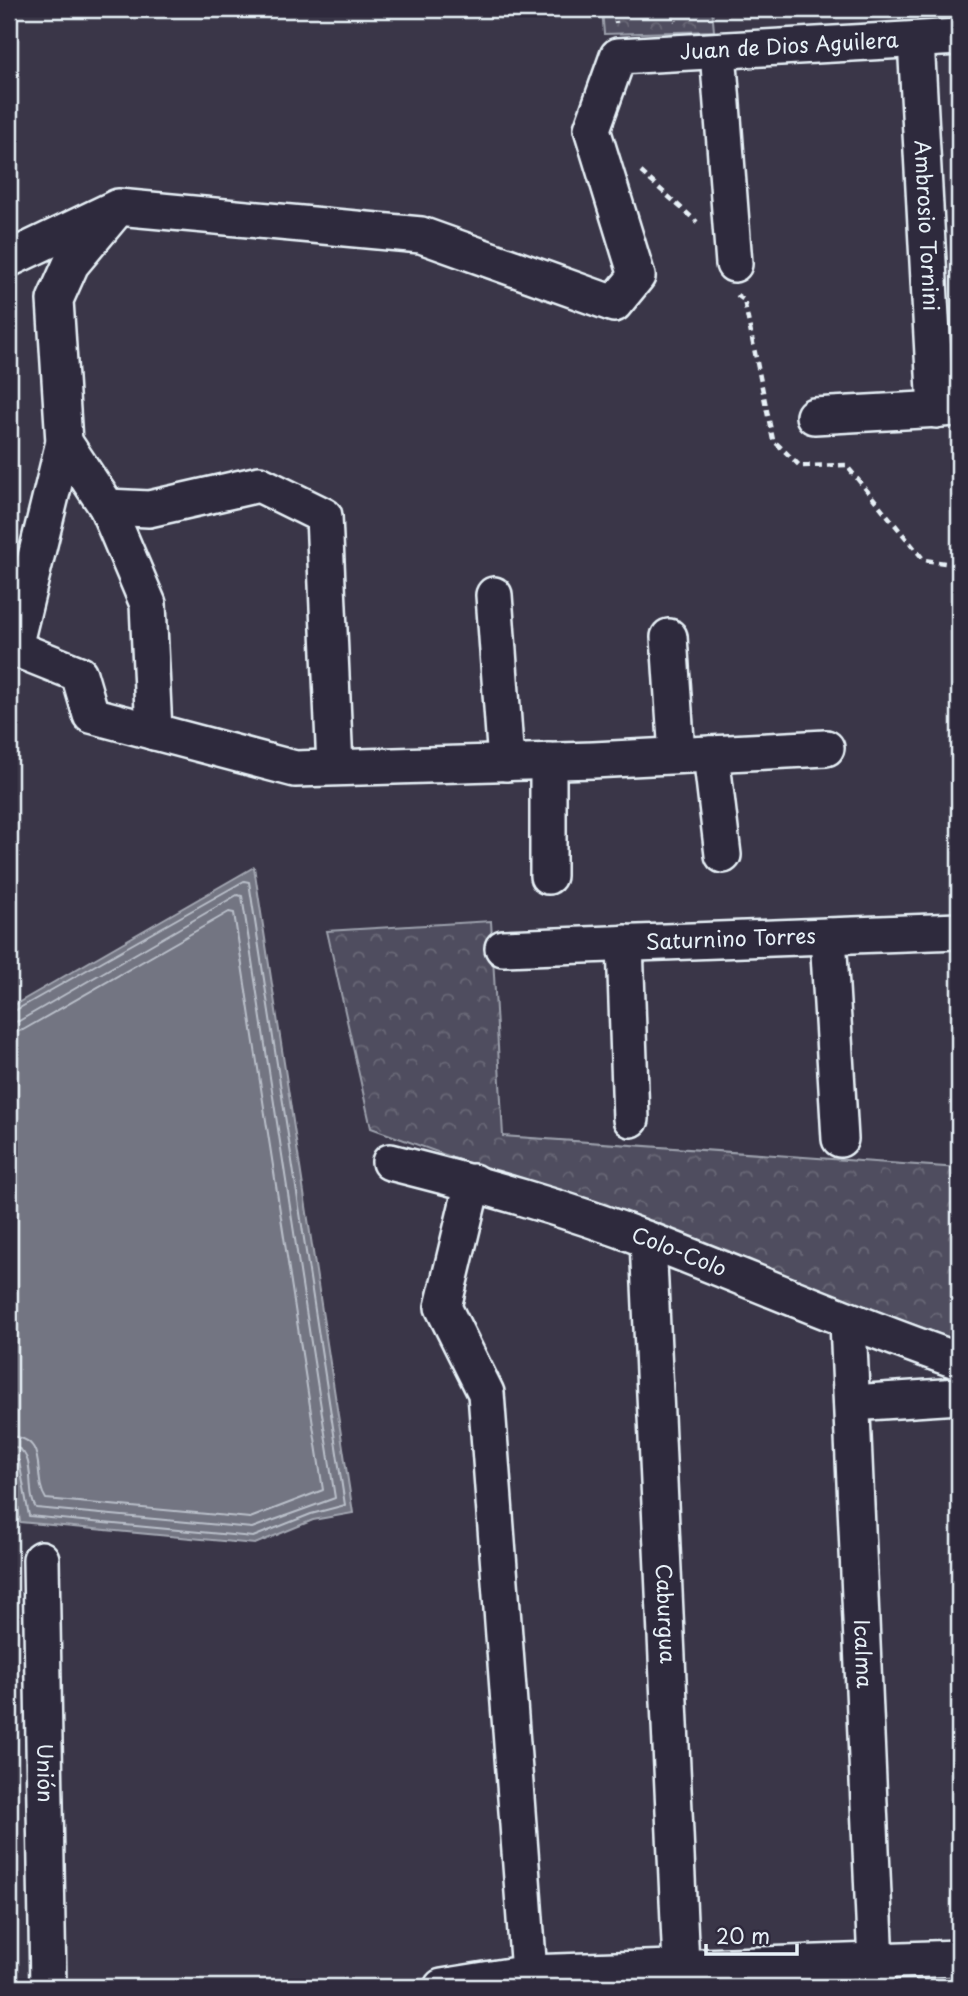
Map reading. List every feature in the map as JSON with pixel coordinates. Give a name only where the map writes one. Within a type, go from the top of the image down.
[{"type":"street","name":"Juan de Dios Aguilera","points":[[618,56],[959,37]]},
{"type":"street","name":"Ambrosio Tornini","points":[[916,40],[947,409]]},
{"type":"street","points":[[718,51],[733,278]]},
{"type":"street","points":[[9,259],[118,207],[421,235],[614,304],[637,276],[592,129],[618,56]]},
{"type":"street","points":[[118,207],[71,264],[55,300],[64,442],[11,646],[79,674],[91,715],[295,769],[826,748]]},
{"type":"street","points":[[814,416],[947,409]]},
{"type":"street","points":[[64,442],[107,507],[148,604],[154,732]]},
{"type":"street","points":[[107,507],[149,509],[259,484],[324,516],[335,768]]},
{"type":"street","points":[[494,596],[506,762]]},
{"type":"street","points":[[669,637],[677,755]]},
{"type":"street","points":[[711,754],[723,855]]},
{"type":"street","points":[[548,761],[548,876]]},
{"type":"street","name":"Saturnino Torres","points":[[503,948],[959,931]]},
{"type":"street","points":[[828,936],[840,1139]]},
{"type":"street","points":[[625,943],[631,1119]]},
{"type":"street","name":"Colo-Colo","points":[[390,1162],[473,1182],[648,1240],[848,1322],[959,1361]]},
{"type":"street","points":[[473,1182],[443,1307],[486,1393],[527,1980]]},
{"type":"street","name":"Caburgua","points":[[648,1240],[682,1978]]},
{"type":"street","name":"Icalma","points":[[848,1322],[877,1974]]},
{"type":"street","points":[[852,1403],[959,1396]]},
{"type":"street","name":"Unión","points":[[41,1559],[48,1987]]},
{"type":"street","points":[[442,1987],[527,1980],[877,1974],[959,1958]]},
{"type":"path","points":[[615,9],[618,56]]},
{"type":"path","points":[[635,161],[639,171],[699,223]]},
{"type":"path","points":[[733,278],[744,300],[773,440],[800,466],[846,465],[924,560],[959,565]]},
{"type":"green space","points":[[602,9],[712,9],[714,31],[604,34]]},
{"type":"green space","points":[[491,921],[503,1136],[959,1168],[959,1341],[371,1128],[327,931]]},
{"type":"water","points":[[254,867],[353,1513],[313,1520],[255,1544],[20,1522],[9,1436],[9,1008]]}]
